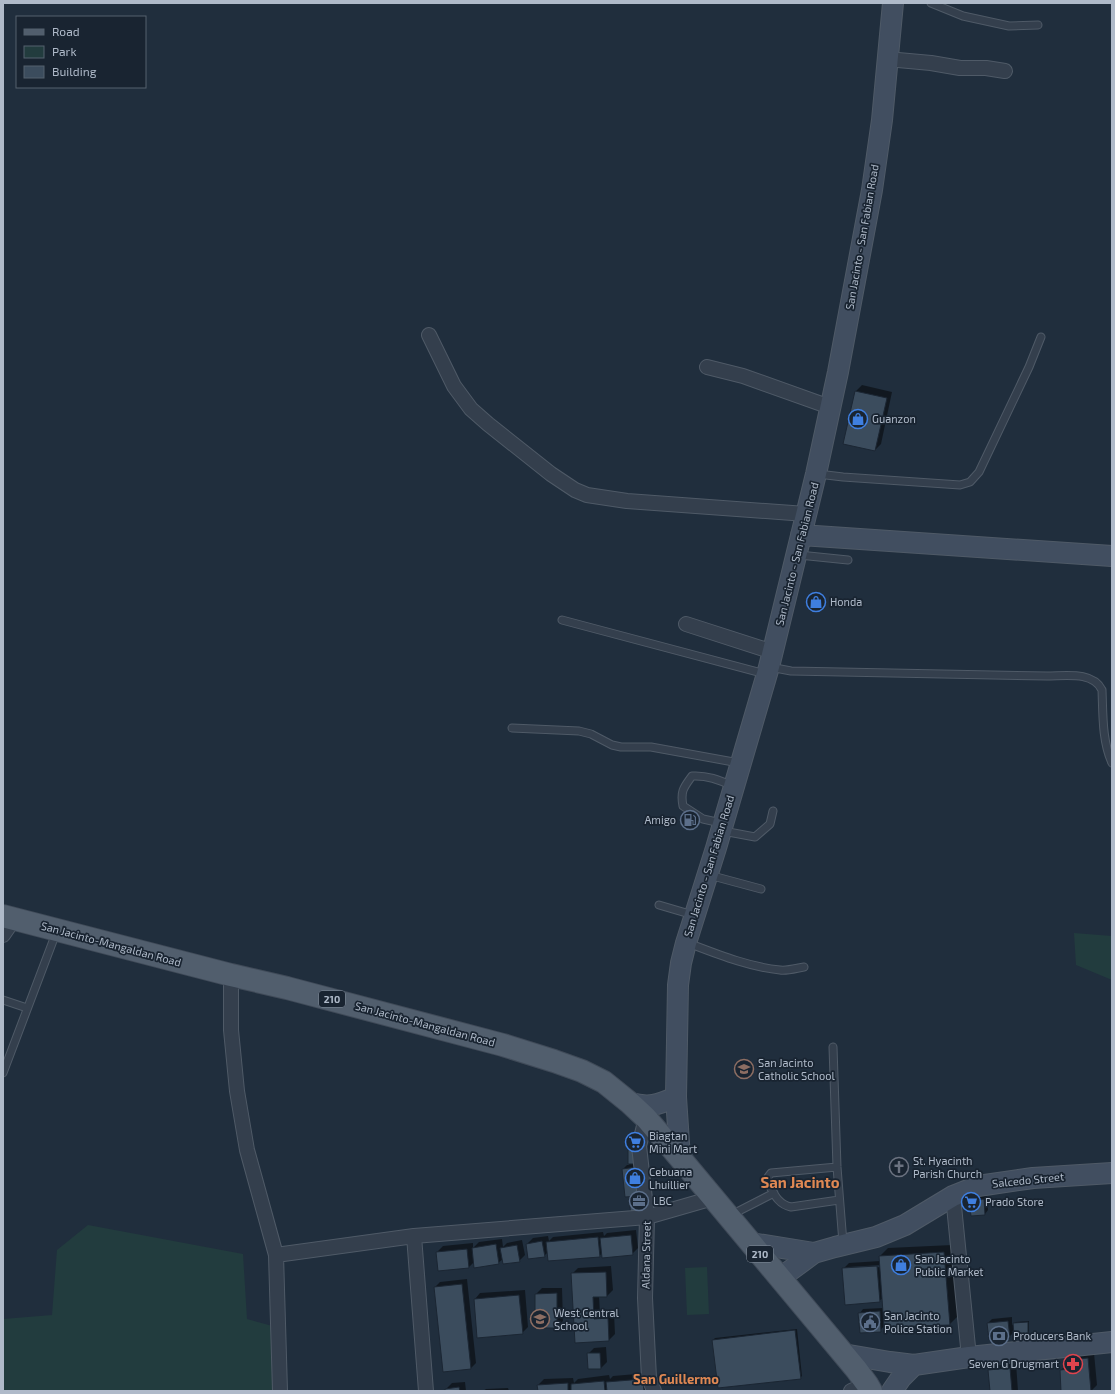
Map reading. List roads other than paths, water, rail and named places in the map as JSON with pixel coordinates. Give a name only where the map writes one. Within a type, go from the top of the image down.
[{"type":"main road","name":"San Jacinto - San Fabian Road","points":[[680,1158],[676,1097],[678,986],[681,963],[770,665],[816,474],[838,372],[872,190],[882,120],[893,3]]},
{"type":"main road","points":[[801,536],[1112,556]]},
{"type":"main road","name":"San Jacinto-Mangaldan Road","points":[[7,923],[57,930],[287,988],[424,1024],[556,1067],[582,1071],[604,1082],[646,1118]]},
{"type":"main road","points":[[630,1103],[644,1106],[658,1105],[676,1097]]},
{"type":"main road","name":"210","points":[[646,1118],[843,1354],[863,1389]]},
{"type":"main road","name":"Salcedo Street","points":[[780,1278],[814,1254],[876,1237],[905,1225],[953,1196],[978,1186],[1033,1178],[1112,1175]]},
{"type":"main road","name":"Salcedo Street","points":[[751,1243],[814,1254]]},
{"type":"main road","points":[[843,1354],[890,1362],[914,1364],[1112,1342]]},
{"type":"main road","points":[[892,1391],[901,1378],[914,1364]]},
{"type":"street","points":[[887,59],[960,68],[986,68],[1005,71]]},
{"type":"street","points":[[429,335],[454,386],[471,409],[551,474],[574,490],[587,495],[627,501],[806,514]]},
{"type":"street","points":[[707,366],[743,376],[830,407]]},
{"type":"street","points":[[686,624],[770,665]]},
{"type":"street","points":[[231,974],[231,1030],[237,1091],[247,1150],[276,1255],[280,1391]]},
{"type":"street","name":"Aldana Street","points":[[646,1118],[640,1146],[647,1218],[645,1298],[649,1378],[654,1391]]},
{"type":"street","points":[[953,1196],[969,1357]]},
{"type":"street","points":[[276,1255],[414,1236],[647,1218],[713,1198]]},
{"type":"street","points":[[414,1236],[426,1391]]},
{"type":"lane","points":[[932,3],[963,16],[1009,26],[1038,25]]},
{"type":"lane","points":[[816,474],[960,485],[970,482],[979,472],[1029,367],[1041,337]]},
{"type":"lane","points":[[796,555],[848,560]]},
{"type":"lane","points":[[562,620],[770,665],[791,671],[1048,676],[1074,675],[1088,678],[1095,680],[1100,685],[1102,690],[1104,732],[1108,754],[1112,762]]},
{"type":"lane","points":[[512,728],[580,731],[591,734],[612,746],[651,747],[740,763]]},
{"type":"lane","points":[[734,786],[712,778],[692,776],[682,790],[681,798],[683,806],[702,819],[716,849],[761,889]]},
{"type":"lane","points":[[716,849],[755,837],[770,824],[773,811]]},
{"type":"lane","points":[[659,905],[695,915]]},
{"type":"lane","points":[[3,1073],[57,930]]},
{"type":"lane","points":[[686,943],[749,963],[781,970],[804,966]]},
{"type":"lane","points":[[3,1000],[27,1008]]},
{"type":"lane","points":[[833,1047],[837,1167],[843,1245]]},
{"type":"lane","points":[[837,1167],[771,1173],[767,1181],[779,1201],[784,1206],[791,1207],[840,1200]]},
{"type":"lane","points":[[729,1216],[774,1193]]},
{"type":"place","name":"Guanzon","points":[[858,419]]},
{"type":"place","name":"Honda","points":[[816,602]]},
{"type":"place","name":"Amigo","points":[[690,820]]},
{"type":"place","name":"San Jacinto Catholic School","points":[[744,1069]]},
{"type":"place","name":"Biagtan Mini Mart","points":[[635,1142]]},
{"type":"place","name":"St. Hyacinth Parish Church","points":[[899,1167]]},
{"type":"place","name":"Cebuana Lhuillier","points":[[635,1178]]},
{"type":"place","name":"LBC","points":[[639,1201]]},
{"type":"place","name":"Prado Store","points":[[971,1202]]},
{"type":"place","name":"San Jacinto Public Market","points":[[901,1265]]},
{"type":"place","name":"West Central School","points":[[540,1319]]},
{"type":"place","name":"San Jacinto Police Station","points":[[870,1322]]},
{"type":"place","name":"Producers Bank","points":[[999,1336]]},
{"type":"place","name":"Seven G Drugmart","points":[[1073,1364]]},
{"type":"district","name":"San Jacinto","points":[[800,1183]]},
{"type":"district","name":"San Guillermo","points":[[676,1379]]}]
